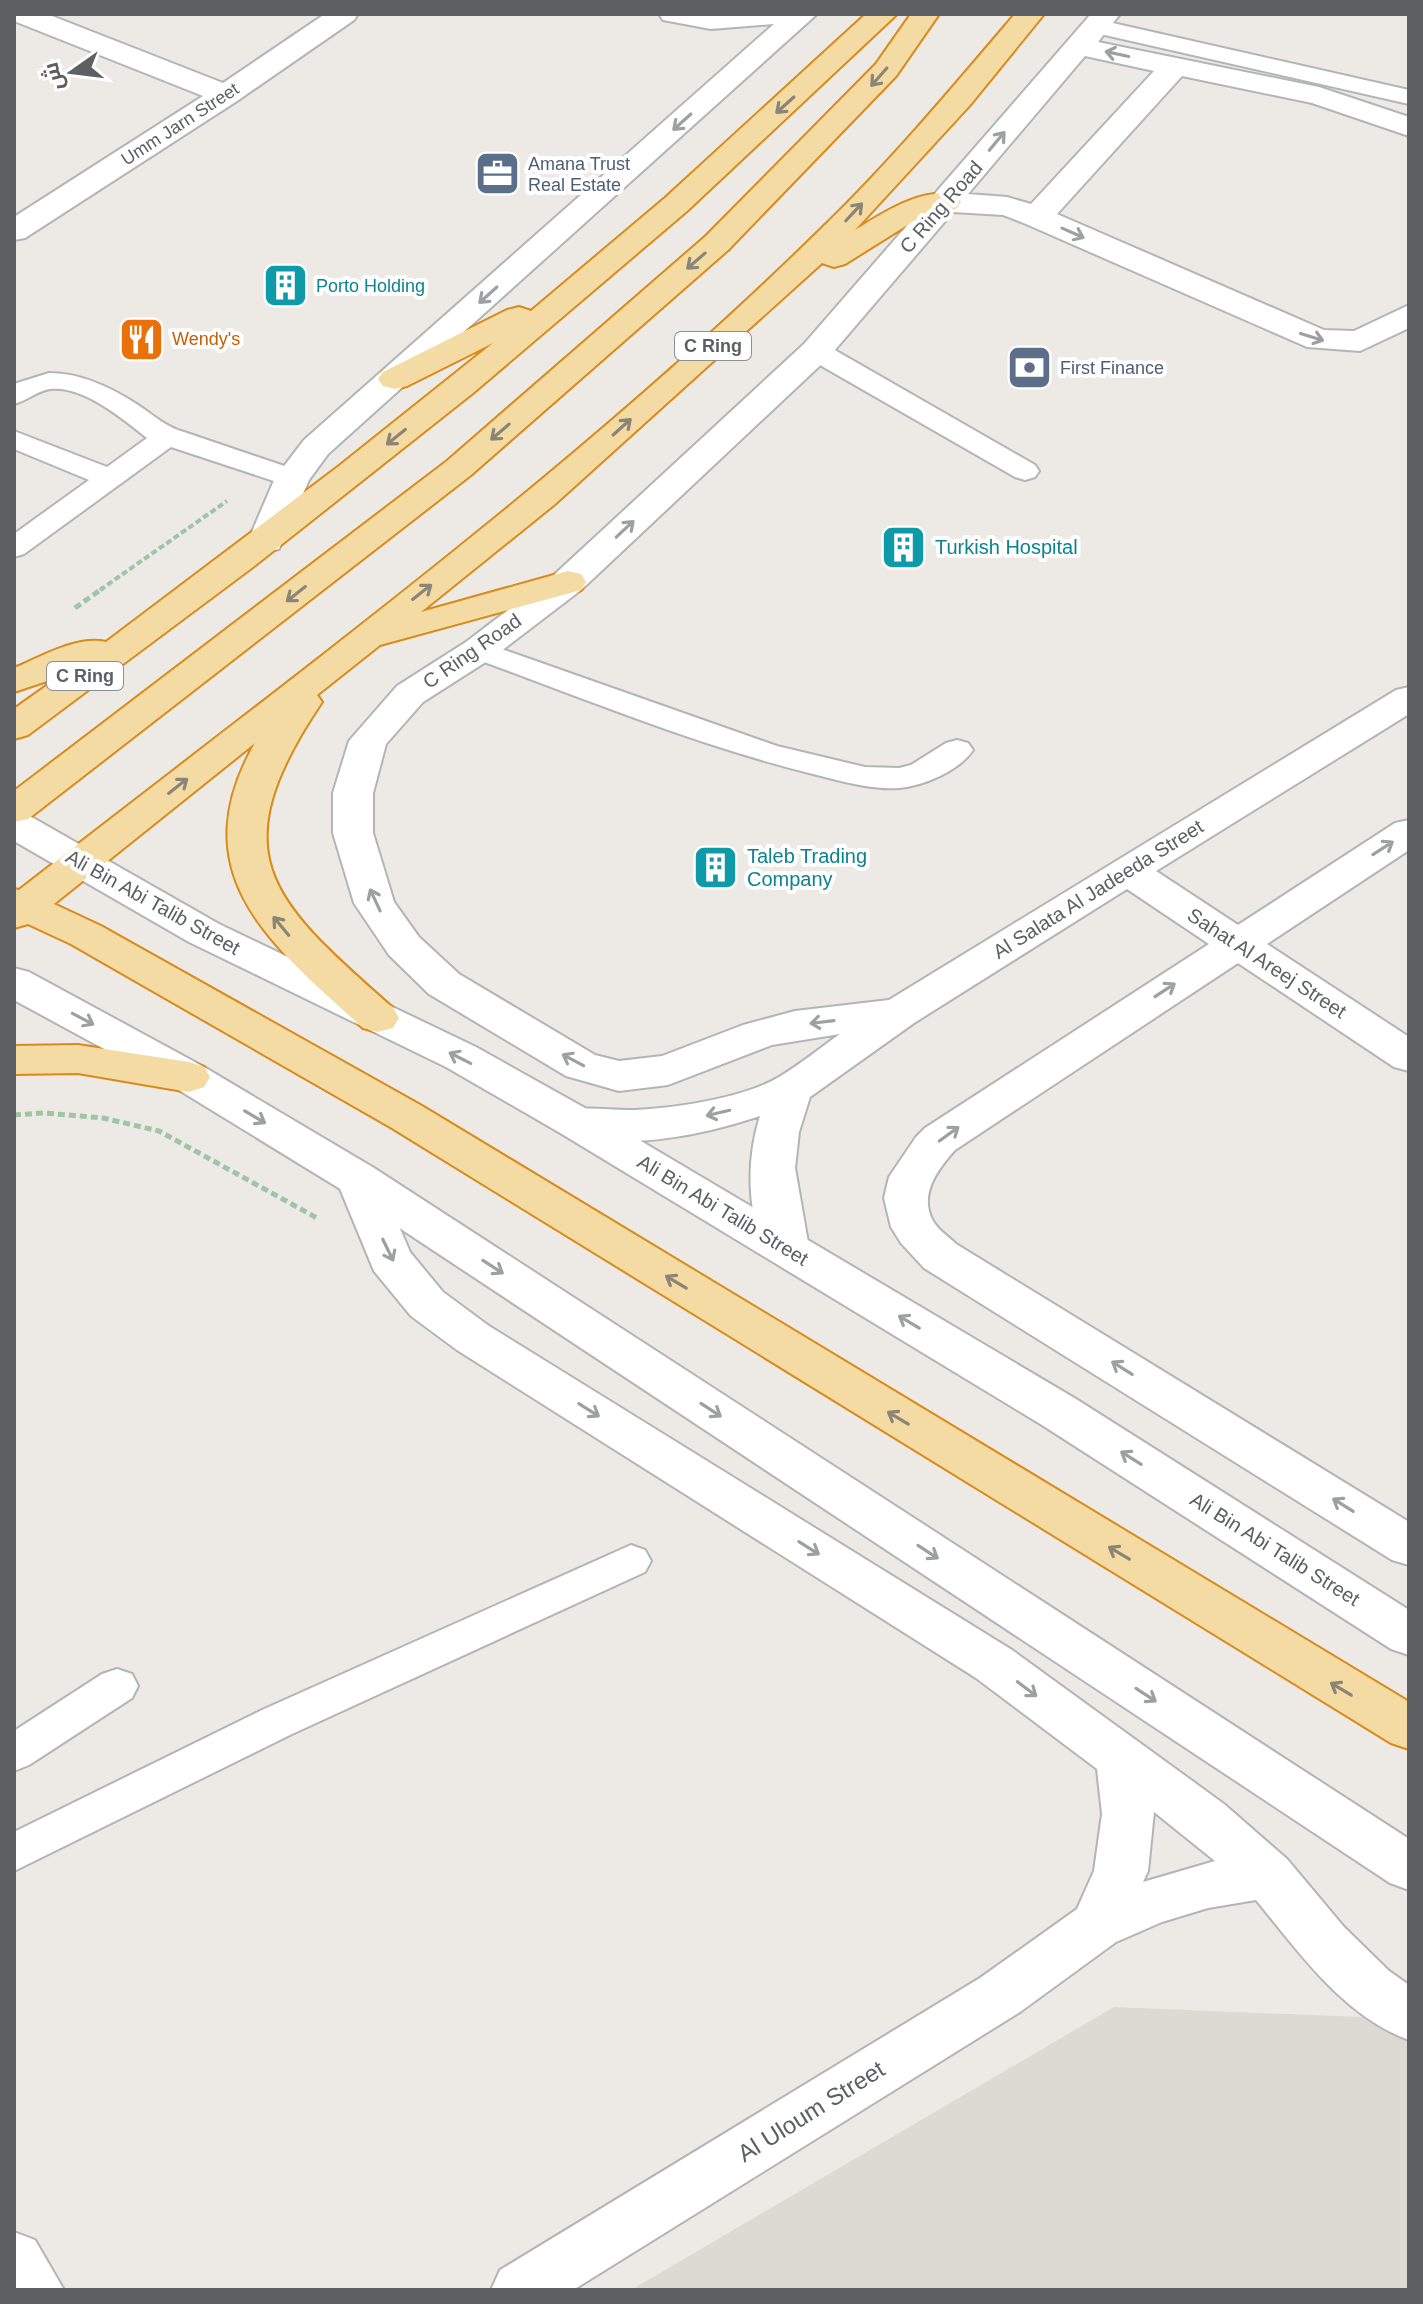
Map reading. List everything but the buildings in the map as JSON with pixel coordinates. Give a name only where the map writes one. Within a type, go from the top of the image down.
[{"type":"highway","name":"C Ring","points":[[14,727],[266,541],[586,285],[883,14]]},
{"type":"highway","points":[[14,810],[459,468],[717,243],[886,70],[925,14]]},
{"type":"highway","name":"C Ring","points":[[17,900],[81,863],[543,497],[767,298],[846,221],[959,99],[1030,14]]},
{"type":"highway","points":[[767,298],[906,212],[945,202]]},
{"type":"highway","points":[[395,379],[586,285]]},
{"type":"highway","points":[[361,640],[568,582]]},
{"type":"highway","points":[[14,681],[155,625]]},
{"type":"highway","points":[[325,669],[272,748],[248,812],[245,849],[251,876],[277,921],[378,1018]]},
{"type":"highway","points":[[17,900],[86,935],[407,1117],[1409,1728]]},
{"type":"highway","points":[[14,1060],[78,1059],[189,1077]]},
{"type":"street","points":[[21,14],[226,95]]},
{"type":"street","name":"Umm Jarn Street","points":[[14,231],[226,95],[344,14]]},
{"type":"street","points":[[673,14],[711,20],[801,14]]},
{"type":"street","points":[[266,541],[281,475],[395,379],[801,14]]},
{"type":"street","points":[[711,20],[738,37],[755,57]]},
{"type":"street","points":[[1093,28],[1175,66],[1319,96],[1409,127]]},
{"type":"street","name":"C Ring Road","points":[[899,1013],[795,1025],[758,1035],[668,1070],[619,1076],[581,1066],[444,984],[404,946],[374,903],[353,833],[353,793],[368,741],[410,694],[479,650],[568,582],[816,351],[1093,28]]},
{"type":"street","points":[[1037,217],[1175,66]]},
{"type":"street","points":[[14,190],[55,206]]},
{"type":"street","points":[[945,202],[1007,206],[1037,217],[1319,340],[1360,341],[1409,315]]},
{"type":"street","name":"Al Salata Al Jadeeda Street","points":[[577,1123],[633,1125],[688,1120],[792,1089],[899,1013],[1409,698]]},
{"type":"street","name":"Ali Bin Abi Talib Street","points":[[14,824],[204,933],[461,1057],[577,1123],[1059,1412],[1409,1635]]},
{"type":"street","points":[[1409,832],[940,1139],[915,1166],[905,1195],[911,1224],[940,1256],[1409,1546]]},
{"type":"street","name":"Sahat Al Areej Street","points":[[1126,870],[1409,1057]]},
{"type":"street","points":[[14,982],[189,1077],[358,1179],[1409,1867]]},
{"type":"street","points":[[786,1248],[770,1166],[776,1126],[792,1089]]},
{"type":"street","points":[[358,1179],[390,1259],[427,1304],[473,1338],[994,1664],[1205,1820],[1268,1875],[1325,1944],[1369,1988],[1409,2016]]},
{"type":"street","name":"Al Uloum Street","points":[[1097,1925],[1121,1871],[1128,1814],[1122,1759]]},
{"type":"street","name":"Al Uloum Street","points":[[521,2290],[1000,1995],[1097,1925],[1151,1902],[1194,1889],[1268,1875]]},
{"type":"street","points":[[14,2259],[34,2290]]},
{"type":"lane","points":[[1093,28],[1409,97]]},
{"type":"lane","points":[[816,351],[1025,471]]},
{"type":"lane","points":[[14,396],[33,384],[52,380],[68,382],[132,412],[164,439]]},
{"type":"lane","points":[[14,439],[108,478]]},
{"type":"lane","points":[[14,548],[164,439],[177,439],[281,475]]},
{"type":"lane","points":[[479,650],[767,753],[865,777],[900,778],[922,772],[957,750]]},
{"type":"lane","points":[[14,1853],[277,1722],[631,1561]]},
{"type":"lane","points":[[14,1753],[117,1686]]},
{"type":"path","points":[[70,611],[281,475]]},
{"type":"path","points":[[14,1115],[44,1113],[103,1118],[159,1131],[390,1259]]},
{"type":"shaded area","points":[[1114,2007],[1385,2018],[1409,2035],[1409,2290],[631,2290]]},
{"type":"place","name":"Amana Trust Real Estate","points":[[497,174]]},
{"type":"place","name":"Porto Holding","points":[[285,286]]},
{"type":"place","name":"Wendy's","points":[[141,339]]},
{"type":"place","name":"First Finance","points":[[1029,368]]},
{"type":"place","name":"Turkish Hospital","points":[[904,547]]},
{"type":"place","name":"Taleb Trading Company","points":[[716,867]]}]
